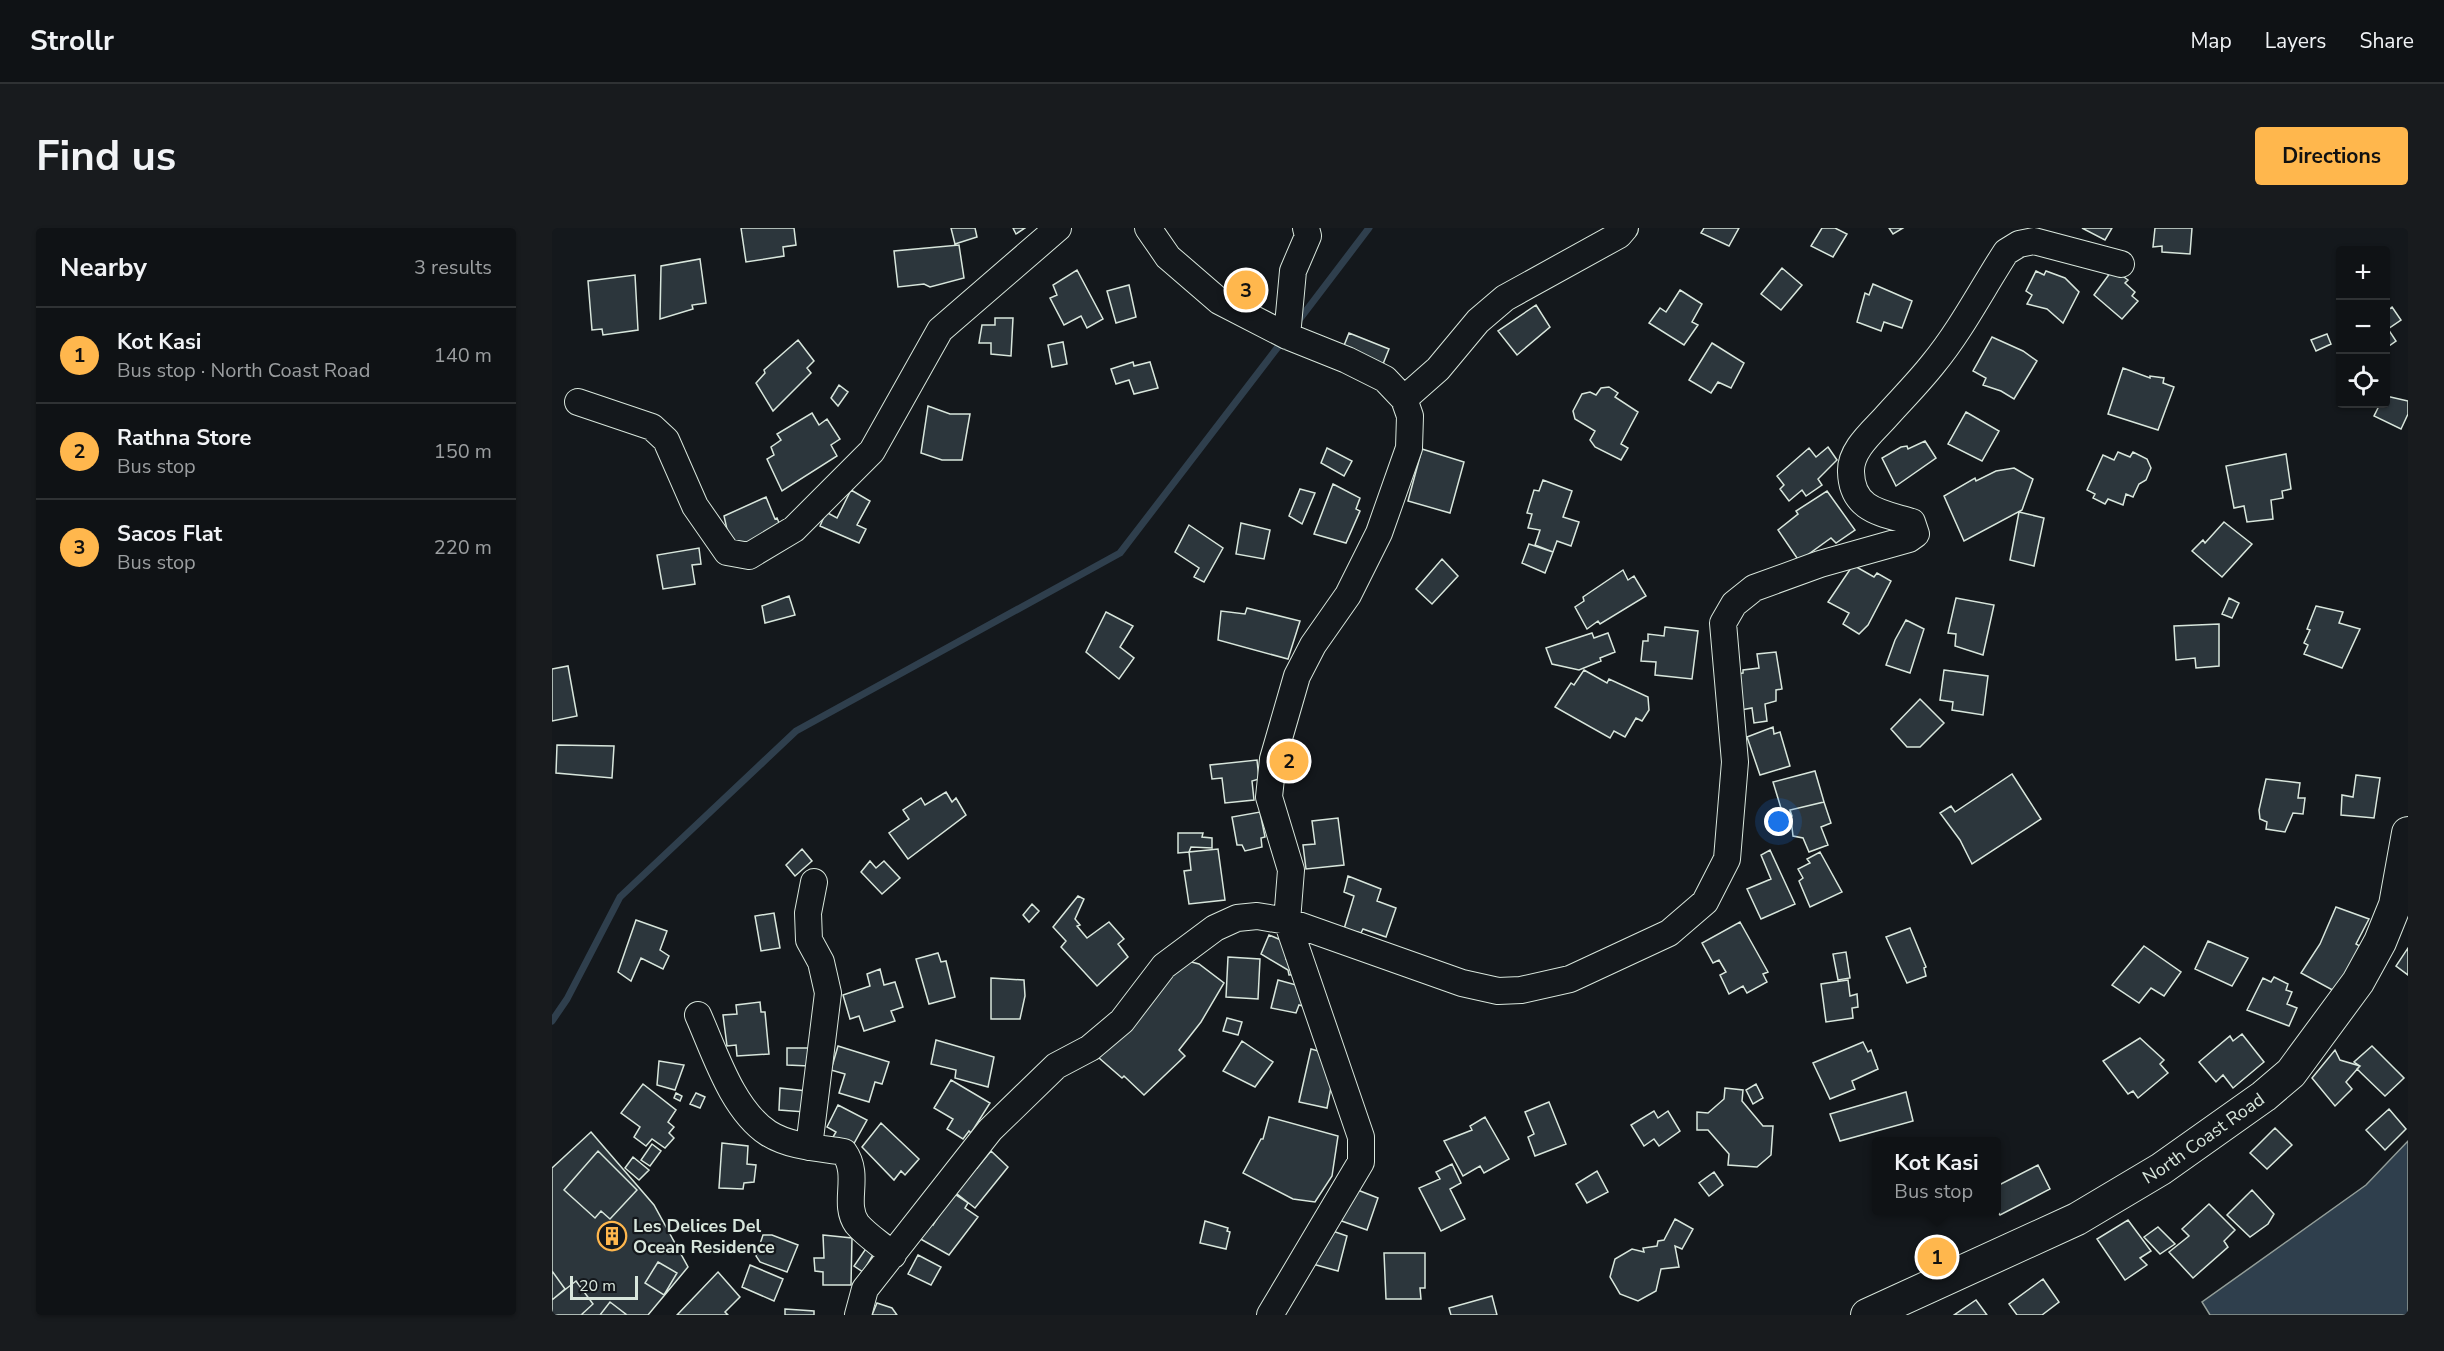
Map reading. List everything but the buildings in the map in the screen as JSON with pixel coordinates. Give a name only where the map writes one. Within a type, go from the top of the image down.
[{"type":"main road","name":"North Coast Road","points":[[1867,1315],[2077,1219],[2161,1169],[2264,1096],[2291,1073],[2358,982],[2380,942],[2395,904],[2408,833]]},
{"type":"street","points":[[578,402],[652,427],[666,440],[695,506],[727,552],[749,556],[794,529],[872,451],[940,330],[1058,228]]},
{"type":"street","points":[[1148,228],[1168,257],[1219,301],[1287,336],[1347,360],[1385,379],[1404,399],[1410,417],[1409,448],[1379,533],[1348,595],[1312,645],[1297,676],[1273,759],[1269,797],[1291,870],[1287,921],[1361,1137],[1361,1162],[1270,1315]]},
{"type":"street","points":[[1287,336],[1293,271],[1308,236],[1306,228]]},
{"type":"street","points":[[1404,399],[1438,369],[1478,321],[1505,298],[1609,241],[1625,228]]},
{"type":"street","points":[[858,1315],[865,1289],[990,1130],[1056,1066],[1090,1048],[1122,1021],[1164,966],[1215,928],[1237,918],[1257,916],[1287,921],[1462,983],[1497,991],[1521,990],[1570,979],[1669,933],[1705,902],[1727,859],[1735,762],[1723,646],[1723,623],[1734,604],[1754,588],[1820,564],[1909,539],[1916,534],[1912,522],[1872,511],[1863,504],[1851,480],[1850,470],[1854,456],[1866,439],[1934,363],[2006,252],[2037,235],[2121,264]]},
{"type":"street","points":[[809,1147],[828,993],[821,962],[808,940],[808,912],[814,882]]},
{"type":"street","points":[[698,1015],[736,1100],[768,1133],[809,1147],[844,1152],[851,1162],[853,1185],[851,1210],[857,1224],[892,1255]]},
{"type":"water","points":[[2408,1141],[2408,1315],[2210,1315],[2202,1302],[2366,1185]]},
{"type":"waterway","points":[[1296,324],[1369,228]]},
{"type":"waterway","points":[[552,1021],[567,999],[620,897],[796,731],[1120,553],[1284,339]]},
{"type":"place","name":"Sacos Flat","points":[[1246,290]]},
{"type":"place","name":"Rathna Store","points":[[1289,761]]},
{"type":"place","name":"Les Delices Del Ocean Residence","points":[[612,1236]]},
{"type":"place","name":"Kot Kasi","points":[[1937,1257]]}]
